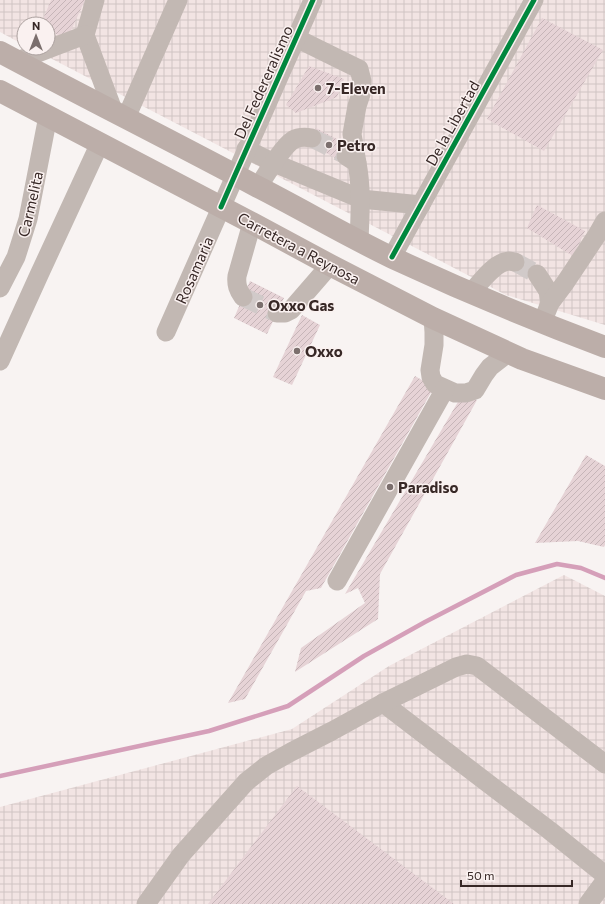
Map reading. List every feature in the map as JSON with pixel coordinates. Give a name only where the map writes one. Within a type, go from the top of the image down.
[{"type":"main road","points":[[9,57],[392,257],[471,293],[542,323],[605,347]]},
{"type":"main road","name":"Carretera a Reynosa","points":[[0,91],[433,318],[522,359],[605,389]]},
{"type":"street","points":[[95,0],[84,35],[120,114]]},
{"type":"street","points":[[120,114],[178,0]]},
{"type":"street","name":"Del Federeralismo","points":[[221,207],[313,0]]},
{"type":"street","name":"De la Libertad","points":[[392,257],[534,0]]},
{"type":"street","points":[[9,57],[84,35]]},
{"type":"street","points":[[296,38],[359,69],[362,81],[361,94],[357,106],[352,134],[351,159],[360,176],[361,199],[359,240]]},
{"type":"street","name":"Carmelita","points":[[0,288],[16,258],[28,219],[48,116]]},
{"type":"street","points":[[258,187],[286,146],[293,140],[304,137],[312,138]]},
{"type":"street","points":[[0,361],[100,143]]},
{"type":"street","points":[[246,149],[274,163],[361,199],[421,205]]},
{"type":"street","name":"Rosamaria","points":[[166,332],[221,207]]},
{"type":"street","points":[[542,323],[550,303],[565,283],[605,221]]},
{"type":"street","points":[[243,297],[238,291],[236,284],[252,223]]},
{"type":"street","points":[[471,293],[499,264],[508,261],[515,262]]},
{"type":"street","points":[[277,313],[285,313],[291,310],[330,265]]},
{"type":"street","points":[[536,274],[548,291],[550,303]]},
{"type":"street","points":[[433,318],[434,345],[430,370],[431,377],[435,384],[445,389],[455,393],[466,394],[475,390],[490,367],[508,353]]},
{"type":"street","points":[[337,581],[445,389]]},
{"type":"street","points":[[146,904],[181,855],[246,782],[266,766],[383,703],[456,667],[467,664],[477,666],[605,764]]},
{"type":"street","points":[[383,703],[605,875]]},
{"type":"street","points":[[588,904],[605,881]]},
{"type":"shaded area","points":[[0,0],[605,0],[605,325],[506,295],[46,56],[56,56],[56,16],[16,16],[16,41],[0,32]]},
{"type":"shaded area","points":[[564,575],[605,596],[605,904],[0,904],[0,807],[292,729],[389,666]]},
{"type":"building","points":[[51,0],[85,0],[67,39],[56,34],[56,16],[44,16]]},
{"type":"building","points":[[542,18],[603,50],[544,151],[487,119]]},
{"type":"building","name":"7-Eleven","points":[[309,66],[344,79],[337,97],[296,113],[286,105]]},
{"type":"building","name":"Petro","points":[[316,128],[350,146],[342,162],[309,143]]},
{"type":"building","points":[[537,205],[585,231],[573,256],[527,228]]},
{"type":"building","points":[[518,255],[541,268],[534,279],[513,266]]},
{"type":"building","name":"Oxxo Gas","points":[[250,281],[284,298],[267,334],[234,318]]},
{"type":"building","name":"Oxxo","points":[[302,315],[320,325],[292,385],[273,377]]},
{"type":"building","points":[[415,376],[434,387],[321,588],[306,591],[245,699],[228,703]]},
{"type":"building","points":[[462,395],[477,400],[380,574],[378,619],[295,672],[301,648],[365,603],[358,588],[345,594]]},
{"type":"building","points":[[586,455],[605,466],[604,547],[578,541],[535,543]]},
{"type":"building","points":[[297,786],[454,904],[208,904]]},
{"type":"waterway","points":[[0,776],[209,731],[288,706],[364,656],[425,622],[516,575],[557,564],[581,568],[605,578]]},
{"type":"tunnel","points":[[312,138],[346,155]]},
{"type":"tunnel","points":[[515,262],[537,274]]},
{"type":"tunnel","points":[[243,297],[277,313]]},
{"type":"cycle path","points":[[221,207],[313,0]]},
{"type":"cycle path","points":[[392,257],[534,0]]},
{"type":"place","name":"7-Eleven","points":[[318,88]]},
{"type":"place","name":"Petro","points":[[329,145]]},
{"type":"place","name":"Oxxo Gas","points":[[260,305]]},
{"type":"place","name":"Oxxo","points":[[297,351]]},
{"type":"place","name":"Paradiso","points":[[390,487]]}]
